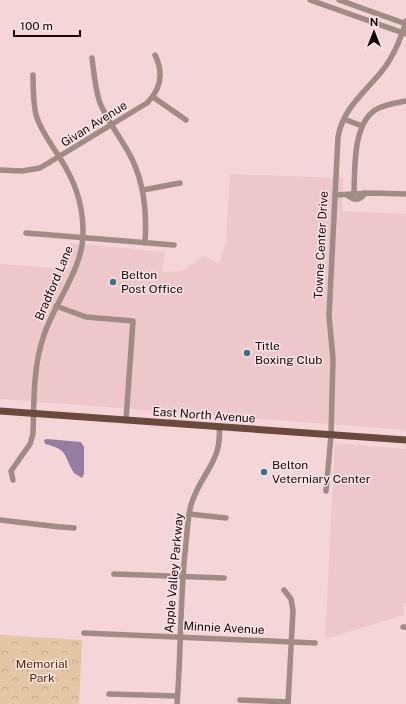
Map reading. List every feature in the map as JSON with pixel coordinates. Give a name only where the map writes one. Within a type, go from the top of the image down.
[{"type":"main road","name":"East North Avenue","points":[[0,410],[406,440]]},
{"type":"street","points":[[310,0],[404,33]]},
{"type":"street","points":[[339,0],[406,23]]},
{"type":"street","name":"Towne Center Drive","points":[[326,490],[331,435],[333,359],[329,316],[338,137],[344,119],[356,100],[384,70],[404,33],[406,23]]},
{"type":"street","points":[[155,55],[161,67],[161,74],[159,86],[154,97],[186,120]]},
{"type":"street","points":[[92,58],[97,95],[112,126],[132,158],[143,190],[146,221],[145,243]]},
{"type":"street","name":"Bradford Lane","points":[[13,480],[11,470],[30,444],[33,434],[39,353],[56,306],[78,260],[83,237],[82,213],[72,180],[60,158],[42,131],[36,114],[33,96],[33,75]]},
{"type":"street","name":"Givan Avenue","points":[[0,170],[22,171],[40,168],[60,158],[112,126],[144,106],[154,97]]},
{"type":"street","points":[[406,101],[378,108],[363,122],[357,142],[351,194],[355,200],[360,199],[365,193],[406,194]]},
{"type":"street","points":[[344,119],[362,126]]},
{"type":"street","points":[[143,190],[180,183]]},
{"type":"street","points":[[335,195],[351,194]]},
{"type":"street","points":[[26,233],[174,245]]},
{"type":"street","points":[[56,306],[86,317],[133,321],[126,420]]},
{"type":"street","name":"Apple Valley Parkway","points":[[177,704],[183,576],[189,514],[198,487],[216,456],[219,442],[219,427]]},
{"type":"street","points":[[189,514],[226,518]]},
{"type":"street","points":[[0,520],[74,528]]},
{"type":"street","points":[[114,574],[224,578]]},
{"type":"street","points":[[240,700],[288,703],[292,642],[292,606],[290,596],[284,590]]},
{"type":"street","name":"Minnie Avenue","points":[[84,633],[316,643]]},
{"type":"street","points":[[109,694],[177,696]]},
{"type":"shaded area","points":[[230,174],[343,178],[342,211],[406,214],[406,430],[0,399],[0,264],[69,269],[70,243],[165,252],[162,272],[182,271],[204,256],[219,264],[226,242]]},
{"type":"shaded area","points":[[44,440],[81,442],[84,447],[84,474],[82,478],[74,473],[62,451],[45,444]]},
{"type":"shaded area","points":[[335,443],[406,449],[406,603],[404,603],[404,615],[325,639]]},
{"type":"green space","name":"Memorial Park","points":[[0,635],[82,640],[79,704],[0,704]]},
{"type":"place","name":"Belton Post Office","points":[[113,282]]},
{"type":"place","name":"Title Boxing Club","points":[[247,353]]},
{"type":"place","name":"Belton Veterniary Center","points":[[264,472]]}]
